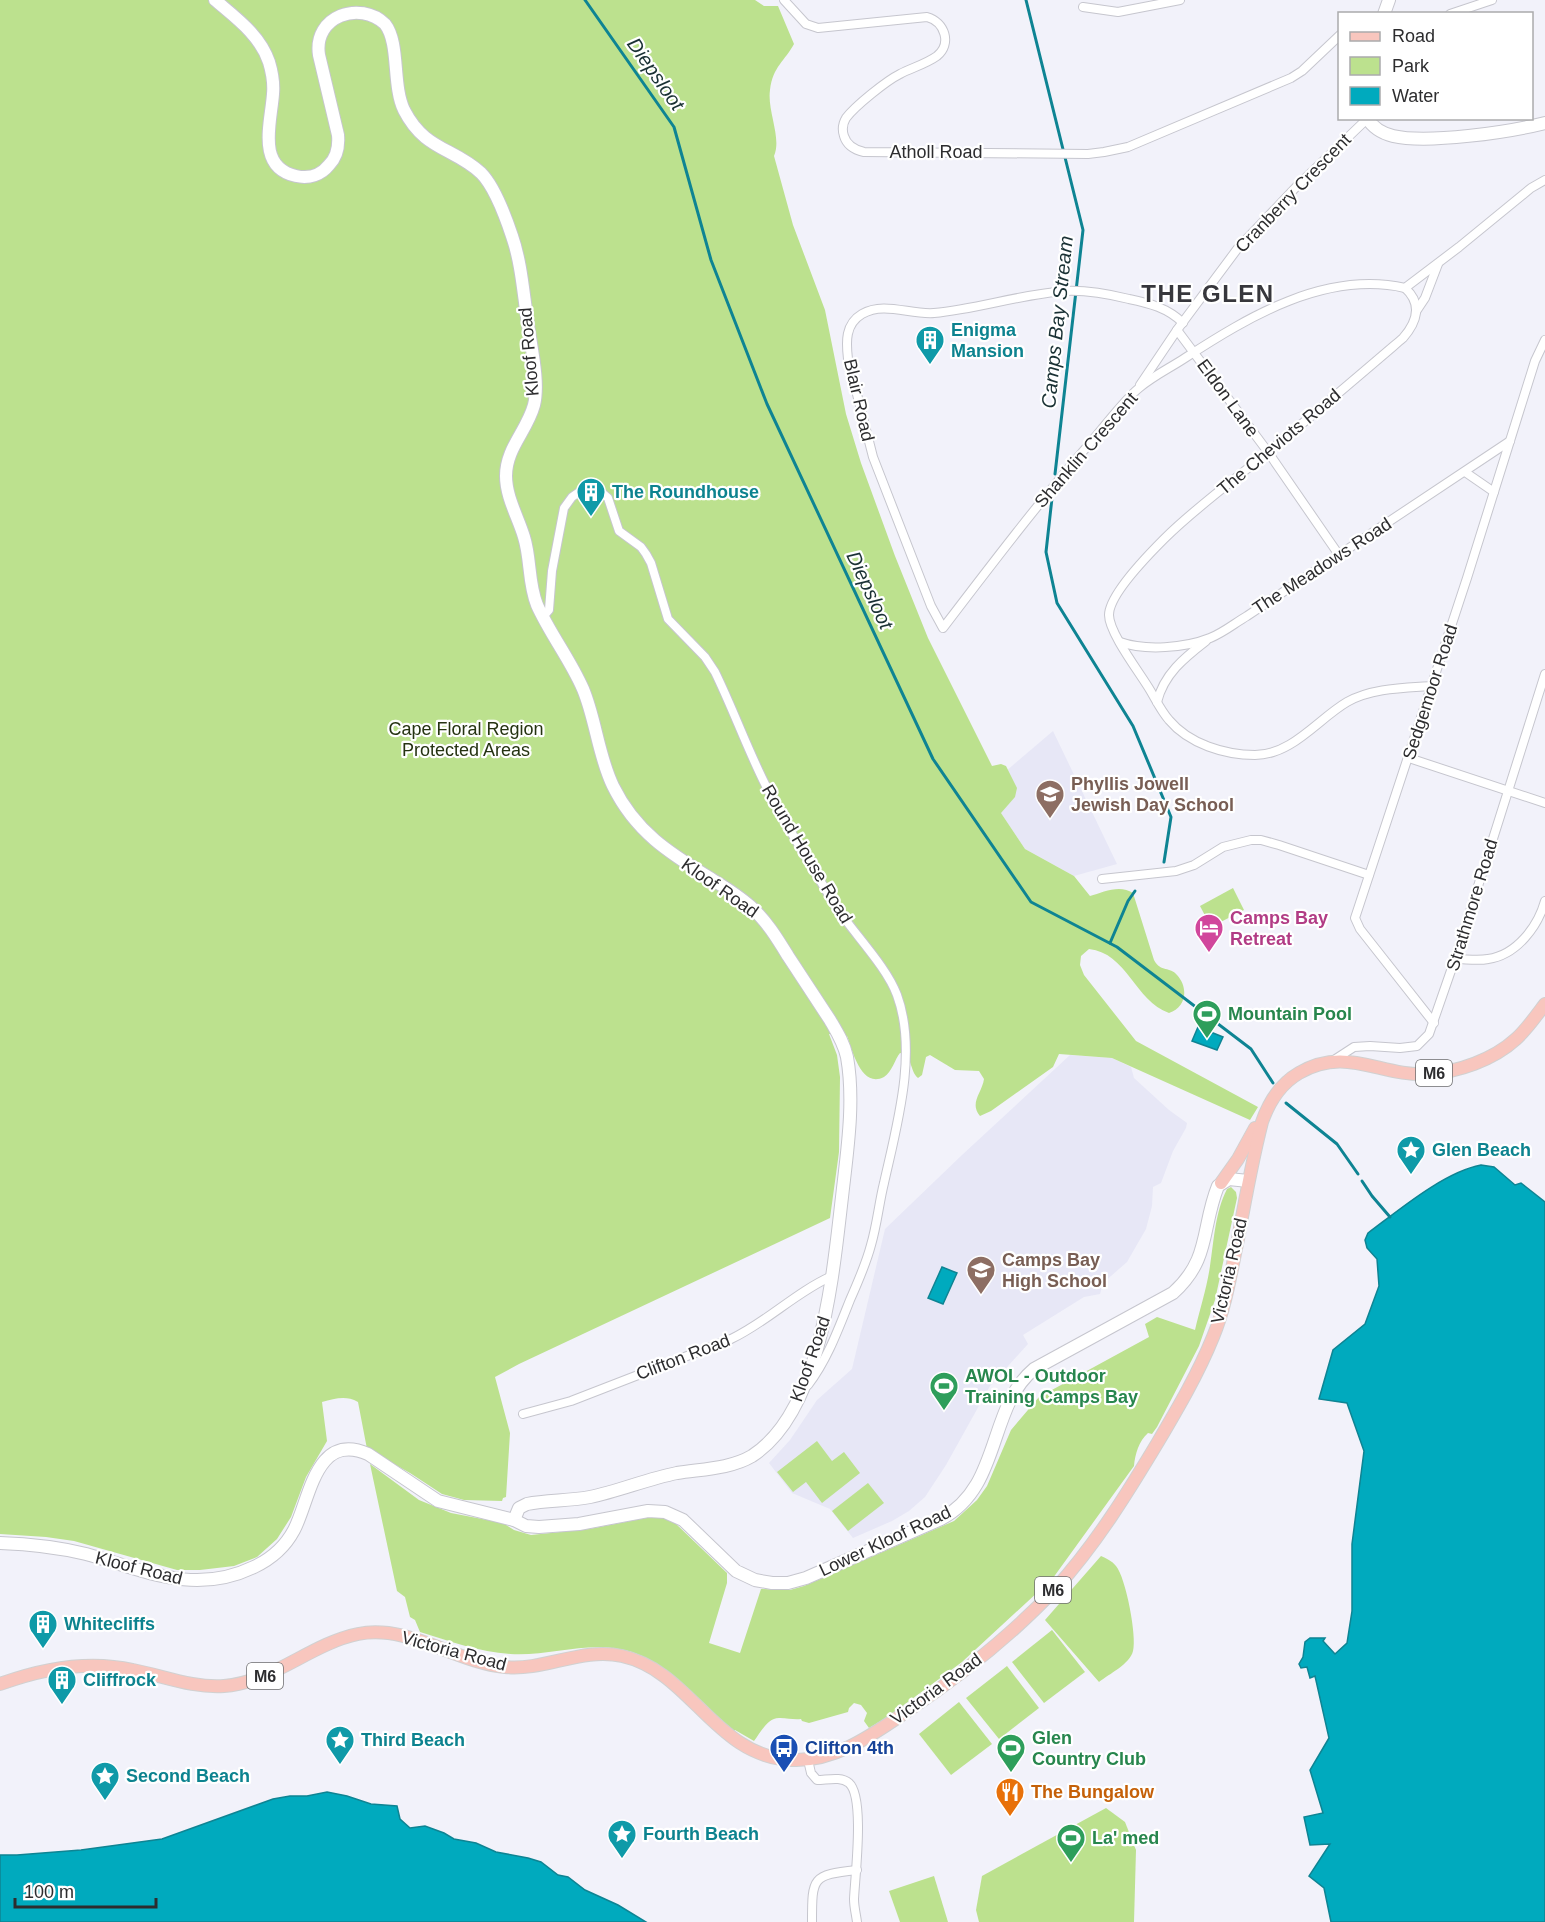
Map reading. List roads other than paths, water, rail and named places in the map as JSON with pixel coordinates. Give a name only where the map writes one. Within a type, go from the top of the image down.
[{"type":"main road","name":"Kloof Road","points":[[0,1543],[50,1546],[178,1580],[203,1580],[234,1574],[256,1566],[282,1547],[299,1520],[321,1464],[334,1454],[351,1450],[368,1454],[438,1501],[514,1520],[519,1508],[530,1503],[593,1497],[666,1476],[743,1460],[759,1451],[780,1429],[793,1409],[826,1317],[832,1276],[849,1114],[848,1065],[842,1041],[761,916],[741,898],[655,842],[628,812],[608,774],[584,692],[543,616],[532,590],[527,549],[508,492],[506,479],[511,450],[534,405],[535,376],[515,246],[506,219],[483,175],[431,143],[413,125],[403,108],[399,95],[390,31],[378,16],[365,10],[342,12],[330,18],[318,42],[338,135],[336,156],[323,171],[310,177],[295,176],[284,172],[274,161],[268,149],[273,88],[267,57],[252,33],[215,0]]},
{"type":"main road","points":[[1368,120],[1372,127],[1381,132],[1406,138],[1476,134],[1545,123]]},
{"type":"main road","name":"Victoria Road","points":[[0,1684],[39,1672],[107,1666],[131,1669],[189,1684],[229,1686],[270,1674],[321,1646],[353,1635],[377,1632],[405,1636],[461,1656],[507,1667],[550,1663],[579,1656],[620,1655],[655,1670],[673,1684],[720,1730],[746,1748],[772,1758],[808,1760],[823,1758],[853,1745],[933,1694],[1028,1617],[1078,1562],[1126,1493],[1202,1363],[1223,1308],[1262,1122],[1266,1109],[1279,1090],[1296,1075],[1311,1067],[1334,1060],[1409,1073],[1428,1074],[1450,1071],[1484,1059],[1503,1049],[1516,1039],[1545,1004]]},
{"type":"main road","points":[[1221,1183],[1238,1159],[1266,1109]]},
{"type":"main road","points":[[1221,1183],[1231,1178],[1248,1180]]},
{"type":"main road","name":"Lower Kloof Road","points":[[514,1520],[526,1526],[547,1527],[589,1523],[648,1511],[665,1512],[683,1520],[736,1571],[755,1580],[777,1584],[806,1578],[941,1519],[958,1507],[976,1487],[1010,1402],[1024,1377],[1034,1369],[1166,1298],[1188,1278],[1201,1253],[1216,1191],[1221,1183]]},
{"type":"street","name":"Atholl Road","points":[[784,0],[806,24],[818,28],[927,17],[937,21],[944,29],[944,46],[938,56],[890,79],[846,118],[843,135],[854,148],[864,152],[1096,153],[1128,147],[1291,78],[1302,71],[1338,37]]},
{"type":"street","points":[[1083,7],[1118,12],[1180,0]]},
{"type":"street","points":[[1456,12],[1492,0]]},
{"type":"street","name":"Cranberry Crescent","points":[[1138,388],[1180,326],[1238,248],[1298,185],[1366,120]]},
{"type":"street","points":[[1418,310],[1415,300],[1405,288],[1531,188],[1545,180]]},
{"type":"street","name":"The Cheviots Road","points":[[1120,642],[1110,625],[1108,616],[1118,592],[1166,537],[1403,338],[1416,320],[1438,263]]},
{"type":"street","name":"Shanklin Crescent","points":[[944,628],[1055,484],[1138,388],[1257,314],[1325,291],[1370,284],[1405,288]]},
{"type":"street","name":"Blair Road","points":[[944,628],[931,606],[873,457],[848,359],[846,344],[850,325],[862,314],[878,309],[932,313],[1069,291],[1137,300],[1163,308],[1174,314],[1180,326]]},
{"type":"street","name":"Eldon Lane","points":[[1180,326],[1194,352],[1340,555]]},
{"type":"street","name":"Sedgemoor Road","points":[[1434,1023],[1356,923],[1357,911],[1409,758],[1535,361],[1545,340]]},
{"type":"street","name":"The Meadows Road","points":[[1120,642],[1137,647],[1158,648],[1209,639],[1340,555],[1510,441]]},
{"type":"street","points":[[1465,472],[1494,492]]},
{"type":"street","name":"Round House Road","points":[[543,616],[549,610],[552,571],[564,508],[572,497],[582,490],[600,491],[608,498],[619,531],[641,547],[651,563],[668,619],[705,657],[715,672],[761,776],[788,827],[834,903],[889,978],[897,993],[906,1032],[905,1068],[890,1157],[873,1237],[835,1339],[818,1372],[802,1389]]},
{"type":"street","points":[[1157,702],[1164,683],[1176,666],[1209,639]]},
{"type":"street","points":[[1120,642],[1173,725],[1197,741],[1222,751],[1267,754],[1290,744],[1349,701],[1375,692],[1431,686]]},
{"type":"street","name":"Strathmore Road","points":[[1334,1060],[1354,1047],[1418,1046],[1430,1034],[1545,674]]},
{"type":"street","points":[[1409,758],[1545,803]]},
{"type":"street","points":[[1102,879],[1176,871],[1194,865],[1223,848],[1251,840],[1279,845],[1369,875]]},
{"type":"street","points":[[1455,959],[1489,959],[1514,947],[1533,929],[1545,901]]},
{"type":"street","name":"Clifton Road","points":[[522,1414],[571,1401],[731,1339],[832,1276]]},
{"type":"street","points":[[808,1760],[811,1773],[817,1780],[840,1779],[847,1781],[854,1790],[858,1834],[854,1905],[857,1922]]},
{"type":"street","points":[[812,1922],[812,1893],[818,1878],[825,1874],[857,1870]]},
{"type":"water","name":"Mountain Pool","points":[[1198,1027],[1223,1037],[1217,1050],[1192,1041]]},
{"type":"water","points":[[1481,1165],[1494,1167],[1515,1185],[1521,1183],[1545,1202],[1545,1922],[1331,1922],[1324,1888],[1309,1876],[1330,1844],[1310,1845],[1304,1817],[1323,1813],[1310,1770],[1329,1738],[1315,1676],[1310,1678],[1307,1667],[1301,1668],[1299,1664],[1303,1657],[1305,1642],[1310,1638],[1325,1638],[1323,1641],[1335,1654],[1347,1643],[1352,1611],[1352,1544],[1364,1451],[1347,1403],[1319,1399],[1333,1350],[1365,1324],[1379,1286],[1377,1259],[1367,1248],[1365,1240],[1368,1233],[1437,1184],[1452,1175]]},
{"type":"water","points":[[942,1267],[957,1273],[943,1304],[928,1298]]},
{"type":"water","points":[[327,1792],[371,1804],[397,1806],[400,1819],[410,1828],[425,1826],[454,1839],[476,1843],[496,1852],[541,1862],[558,1875],[568,1877],[585,1890],[618,1905],[646,1922],[0,1922],[0,1855],[81,1850],[162,1839],[273,1799]]},
{"type":"waterway","name":"Diepsloot","points":[[585,0],[674,127],[711,260],[767,404],[933,759],[1031,902],[1117,947],[1251,1049],[1273,1083]]},
{"type":"waterway","name":"Camps Bay Stream","points":[[1026,0],[1083,230],[1055,474]]},
{"type":"waterway","name":"Camps Bay Stream","points":[[1052,498],[1046,552],[1057,603],[1133,726],[1171,817],[1164,862]]},
{"type":"waterway","name":"Camps Bay Stream","points":[[1110,943],[1128,901],[1135,891]]},
{"type":"waterway","name":"Diepsloot","points":[[1286,1103],[1337,1144],[1358,1174]]},
{"type":"waterway","name":"Diepsloot","points":[[1362,1181],[1390,1217]]},
{"type":"place","name":"Enigma Mansion","points":[[930,366]]},
{"type":"place","name":"The Roundhouse","points":[[591,518]]},
{"type":"place","name":"Phyllis Jowell Jewish Day School","points":[[1050,820]]},
{"type":"place","name":"Camps Bay Retreat","points":[[1209,954]]},
{"type":"place","name":"Mountain Pool","points":[[1207,1040]]},
{"type":"place","name":"Glen Beach","points":[[1411,1176]]},
{"type":"place","name":"Camps Bay High School","points":[[981,1296]]},
{"type":"place","name":"AWOL - Outdoor Training Camps Bay","points":[[944,1412]]},
{"type":"place","name":"Whitecliffs","points":[[43,1650]]},
{"type":"place","name":"Cliffrock","points":[[62,1706]]},
{"type":"place","name":"Third Beach","points":[[340,1766]]},
{"type":"place","name":"Clifton 4th","points":[[784,1774]]},
{"type":"place","name":"Glen Country Club","points":[[1011,1774]]},
{"type":"place","name":"Second Beach","points":[[105,1802]]},
{"type":"place","name":"The Bungalow","points":[[1010,1818]]},
{"type":"place","name":"Fourth Beach","points":[[622,1860]]},
{"type":"place","name":"La' med","points":[[1071,1864]]},
{"type":"district","name":"THE GLEN","points":[[1208,293]]},
{"type":"park label","name":"Cape Floral Region Protected Areas","points":[[466,739]]}]
